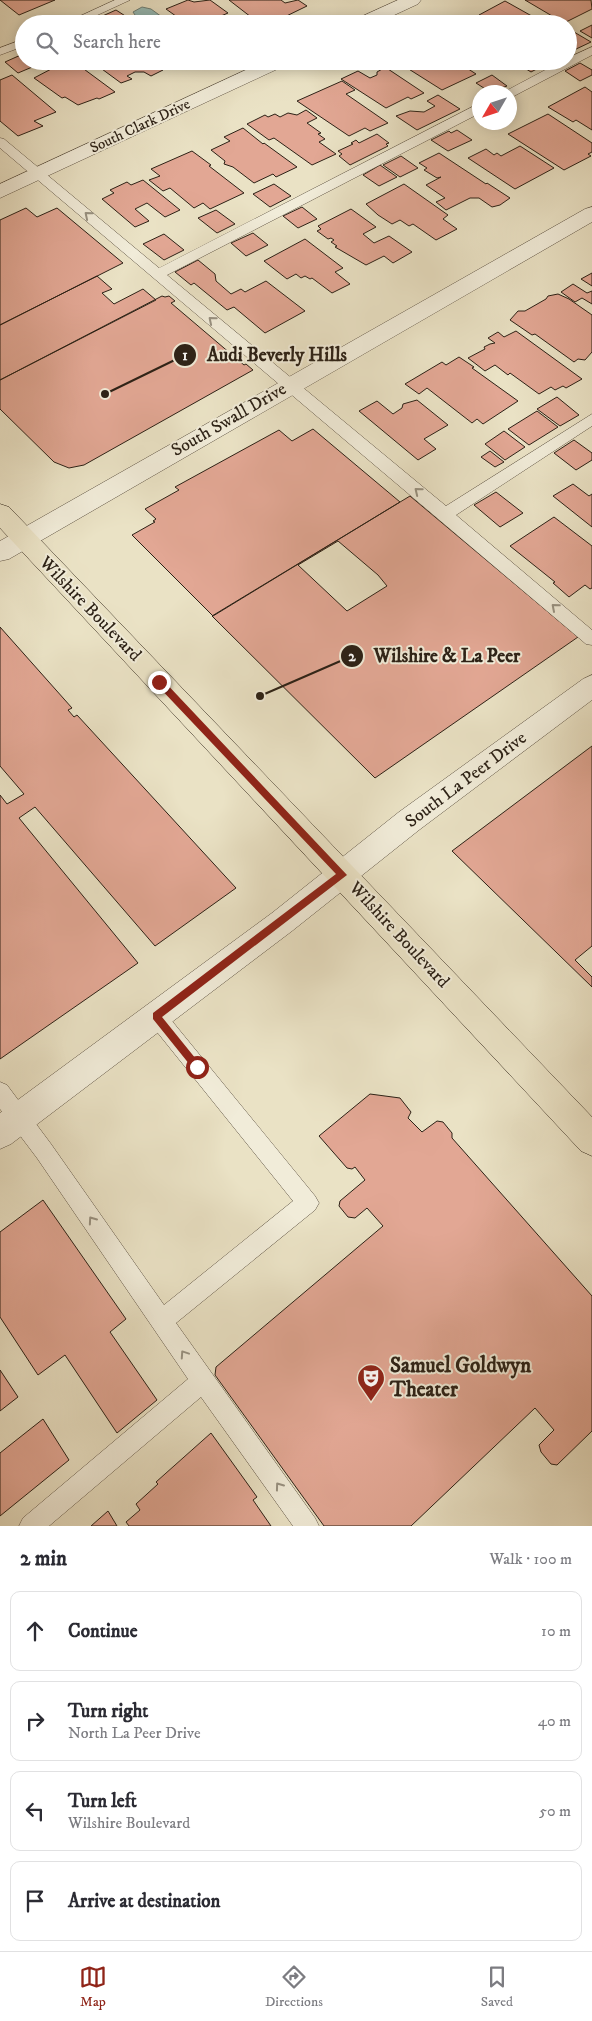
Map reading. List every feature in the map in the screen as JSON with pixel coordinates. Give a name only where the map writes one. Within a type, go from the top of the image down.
[{"type":"main road","name":"Wilshire Boulevard","points":[[0,513],[12,545],[342,875],[592,1140]]},
{"type":"street","points":[[380,15],[412,0]]},
{"type":"street","name":"South Clark Drive","points":[[0,192],[261,70]]},
{"type":"street","name":"South Swall Drive","points":[[12,545],[289,385],[592,214]]},
{"type":"street","name":"South La Peer Drive","points":[[10,1125],[342,875],[409,821],[592,686]]},
{"type":"lane","points":[[89,15],[124,0]]},
{"type":"lane","points":[[0,52],[15,46]]},
{"type":"lane","points":[[577,58],[592,50]]},
{"type":"lane","points":[[517,89],[554,70]]},
{"type":"lane","points":[[158,274],[472,112]]},
{"type":"lane","points":[[0,142],[592,639]]},
{"type":"lane","points":[[445,514],[592,420]]},
{"type":"lane","points":[[156,1016],[308,1203],[162,1322]]},
{"type":"lane","points":[[0,1092],[10,1125],[162,1322],[202,1381],[307,1526]]},
{"type":"lane","points":[[30,1526],[202,1381]]},
{"type":"water","points":[[142,7],[151,9],[159,15],[135,15],[133,12]]},
{"type":"building","points":[[0,0],[55,0],[19,15]]},
{"type":"building","points":[[188,0],[194,2],[210,0],[228,13],[223,15],[174,15],[166,9]]},
{"type":"building","points":[[229,0],[281,0],[285,3],[298,0],[307,6],[288,15],[248,15]]},
{"type":"building","points":[[525,0],[591,0],[592,9],[577,16],[550,15]]},
{"type":"building","points":[[505,1],[530,15],[479,15]]},
{"type":"building","points":[[116,10],[124,15],[105,15]]},
{"type":"building","points":[[592,25],[592,38],[580,31]]},
{"type":"building","points":[[577,34],[591,42],[577,49]]},
{"type":"building","points":[[15,58],[15,70],[25,70],[18,73],[5,62]]},
{"type":"building","points":[[580,63],[592,70],[592,75],[580,81],[565,71],[577,70],[577,65]]},
{"type":"building","points":[[49,70],[85,70],[115,92],[78,105],[65,97],[62,98],[34,78]]},
{"type":"building","points":[[103,70],[163,70],[151,76],[144,72],[135,72],[127,76],[132,79],[121,83]]},
{"type":"building","points":[[390,70],[424,93],[411,99],[408,97],[386,108],[341,79],[358,71],[370,78],[377,75],[377,72]]},
{"type":"building","points":[[410,70],[470,70],[476,74],[442,90]]},
{"type":"building","points":[[12,75],[56,112],[34,121],[43,126],[18,136],[0,121],[0,80]]},
{"type":"building","points":[[492,75],[506,85],[479,85],[476,83]]},
{"type":"building","points":[[342,81],[355,90],[346,94],[388,123],[370,131],[365,128],[349,136],[297,101]]},
{"type":"building","points":[[585,87],[592,92],[592,130],[576,120],[573,122],[548,107]]},
{"type":"building","points":[[438,95],[460,109],[417,130],[396,116],[410,111],[424,112],[435,106],[427,101]]},
{"type":"building","points":[[306,110],[317,118],[307,123],[321,133],[318,134],[325,139],[319,142],[336,154],[312,165],[274,138],[269,140],[247,124],[265,115],[268,117],[275,114],[280,117],[288,113],[297,115]]},
{"type":"building","points":[[548,114],[592,143],[592,152],[588,154],[591,156],[564,170],[508,134]]},
{"type":"building","points":[[243,128],[297,167],[276,177],[273,174],[254,183],[233,167],[224,164],[225,161],[211,150],[230,141],[224,137]]},
{"type":"building","points":[[457,130],[472,140],[448,151],[431,140],[449,131],[451,133]]},
{"type":"building","points":[[377,134],[389,143],[386,144],[388,146],[350,165],[339,156],[342,154],[338,151],[353,144],[351,143],[356,140],[359,143]]},
{"type":"building","points":[[520,146],[554,168],[515,189],[468,158],[486,149],[494,155],[497,153],[501,156]]},
{"type":"building","points":[[192,151],[244,193],[210,209],[203,203],[194,208],[170,188],[163,191],[149,180],[160,176],[151,169]]},
{"type":"building","points":[[439,153],[510,198],[500,205],[492,207],[479,198],[470,198],[446,210],[436,202],[445,198],[426,185],[441,177],[437,178],[424,170],[427,168],[419,163]]},
{"type":"building","points":[[401,156],[418,168],[400,177],[383,165]]},
{"type":"building","points":[[380,165],[397,177],[379,186],[363,175]]},
{"type":"building","points":[[143,180],[180,210],[165,217],[147,203],[135,209],[149,221],[135,227],[102,199],[114,193],[110,190],[127,182],[131,185]]},
{"type":"building","points":[[274,184],[291,196],[270,207],[253,194]]},
{"type":"building","points":[[404,184],[448,215],[443,219],[457,229],[436,240],[413,224],[409,226],[400,220],[392,224],[366,204]]},
{"type":"building","points":[[302,207],[317,219],[298,228],[283,216]]},
{"type":"building","points":[[26,208],[37,217],[57,208],[123,263],[0,325],[0,220]]},
{"type":"building","points":[[351,209],[376,227],[363,234],[374,243],[389,236],[412,252],[393,263],[384,256],[366,265],[335,247],[337,246],[331,242],[334,240],[328,239],[317,231],[321,229],[318,226]]},
{"type":"building","points":[[216,210],[235,224],[217,233],[198,218]]},
{"type":"building","points":[[253,233],[268,245],[246,256],[231,243]]},
{"type":"building","points":[[164,234],[184,250],[164,260],[143,244]]},
{"type":"building","points":[[305,239],[343,268],[335,272],[350,284],[332,293],[312,278],[310,279],[305,276],[301,278],[296,274],[287,279],[264,261]]},
{"type":"building","points":[[198,260],[215,274],[216,281],[231,294],[241,289],[245,292],[266,281],[305,311],[265,333],[234,307],[227,310],[194,283],[191,285],[175,272]]},
{"type":"building","points":[[592,273],[592,286],[581,279]]},
{"type":"building","points":[[97,276],[112,289],[102,293],[114,304],[143,289],[156,300],[0,380],[0,325]]},
{"type":"building","points":[[573,284],[587,293],[592,291],[592,304],[582,298],[575,302],[561,292]]},
{"type":"building","points":[[558,294],[569,299],[592,315],[592,352],[585,360],[578,359],[574,362],[535,334],[532,335],[510,320],[518,311],[525,311],[548,296]]},
{"type":"building","points":[[162,296],[169,296],[175,301],[171,303],[244,365],[246,364],[253,370],[84,465],[69,468],[54,462],[0,409],[0,380]]},
{"type":"building","points":[[516,331],[582,379],[566,388],[563,386],[555,390],[551,387],[539,394],[510,373],[508,375],[495,365],[485,371],[468,358],[485,349],[484,347],[495,343],[488,338],[498,332],[504,337]]},
{"type":"building","points":[[459,357],[518,401],[483,424],[477,419],[472,423],[427,388],[419,394],[405,384],[442,362],[446,365]]},
{"type":"building","points":[[557,397],[579,415],[560,426],[537,409]]},
{"type":"building","points":[[417,400],[448,425],[424,439],[436,449],[418,460],[359,411],[377,401],[393,414],[402,408],[403,404]]},
{"type":"building","points":[[537,411],[558,427],[529,445],[508,429]]},
{"type":"building","points":[[313,429],[400,502],[213,616],[132,535],[155,522],[153,521],[156,519],[145,509],[179,490],[175,487],[279,430],[292,441]]},
{"type":"building","points":[[504,431],[525,447],[505,460],[485,444]]},
{"type":"building","points":[[574,440],[592,453],[592,460],[576,470],[554,453]]},
{"type":"building","points":[[490,451],[504,462],[495,467],[481,457]]},
{"type":"building","points":[[573,484],[589,496],[592,494],[592,527],[553,496]]},
{"type":"building","points":[[496,492],[523,513],[500,527],[474,505]]},
{"type":"building","points":[[410,496],[578,637],[375,778],[212,616]],"holes":[[[338,541],[378,575],[387,586],[347,611],[298,565]]]},
{"type":"building","points":[[554,517],[592,546],[592,588],[590,589],[585,585],[569,597],[553,583],[555,582],[510,546]]},
{"type":"building","points":[[0,627],[72,708],[68,710],[74,717],[77,715],[236,888],[155,946],[35,807],[19,818],[138,963],[0,1059],[0,795],[7,804],[24,794],[0,766]]},
{"type":"building","points":[[592,746],[592,946],[575,960],[592,977],[592,987],[452,851]]},
{"type":"building","points":[[370,1094],[400,1098],[411,1112],[408,1118],[422,1132],[437,1121],[443,1122],[452,1133],[452,1138],[592,1296],[592,1431],[557,1465],[551,1464],[541,1452],[539,1445],[554,1430],[535,1408],[411,1526],[324,1526],[215,1375],[216,1367],[383,1226],[367,1208],[355,1218],[348,1217],[339,1206],[340,1201],[365,1180],[355,1167],[352,1169],[347,1168],[319,1136]]},
{"type":"building","points":[[43,1200],[126,1319],[110,1332],[157,1400],[117,1433],[65,1355],[38,1375],[0,1317],[0,1232]]},
{"type":"building","points":[[0,1370],[18,1397],[0,1411]]},
{"type":"building","points":[[43,1419],[69,1460],[0,1516],[0,1453]]},
{"type":"building","points":[[211,1433],[257,1497],[253,1500],[271,1526],[129,1526],[126,1522],[140,1510],[136,1504],[158,1484],[156,1482]]},
{"type":"building","points":[[108,1511],[117,1526],[91,1526]]},
{"type":"place","name":"Audi Beverly Hills","points":[[105,394]]},
{"type":"place","name":"Wilshire & La Peer","points":[[260,696]]},
{"type":"place","name":"Samuel Goldwyn Theater","points":[[371,1402]]},
{"type":"route","points":[[159,682],[342,875],[156,1016],[197,1067]]}]
